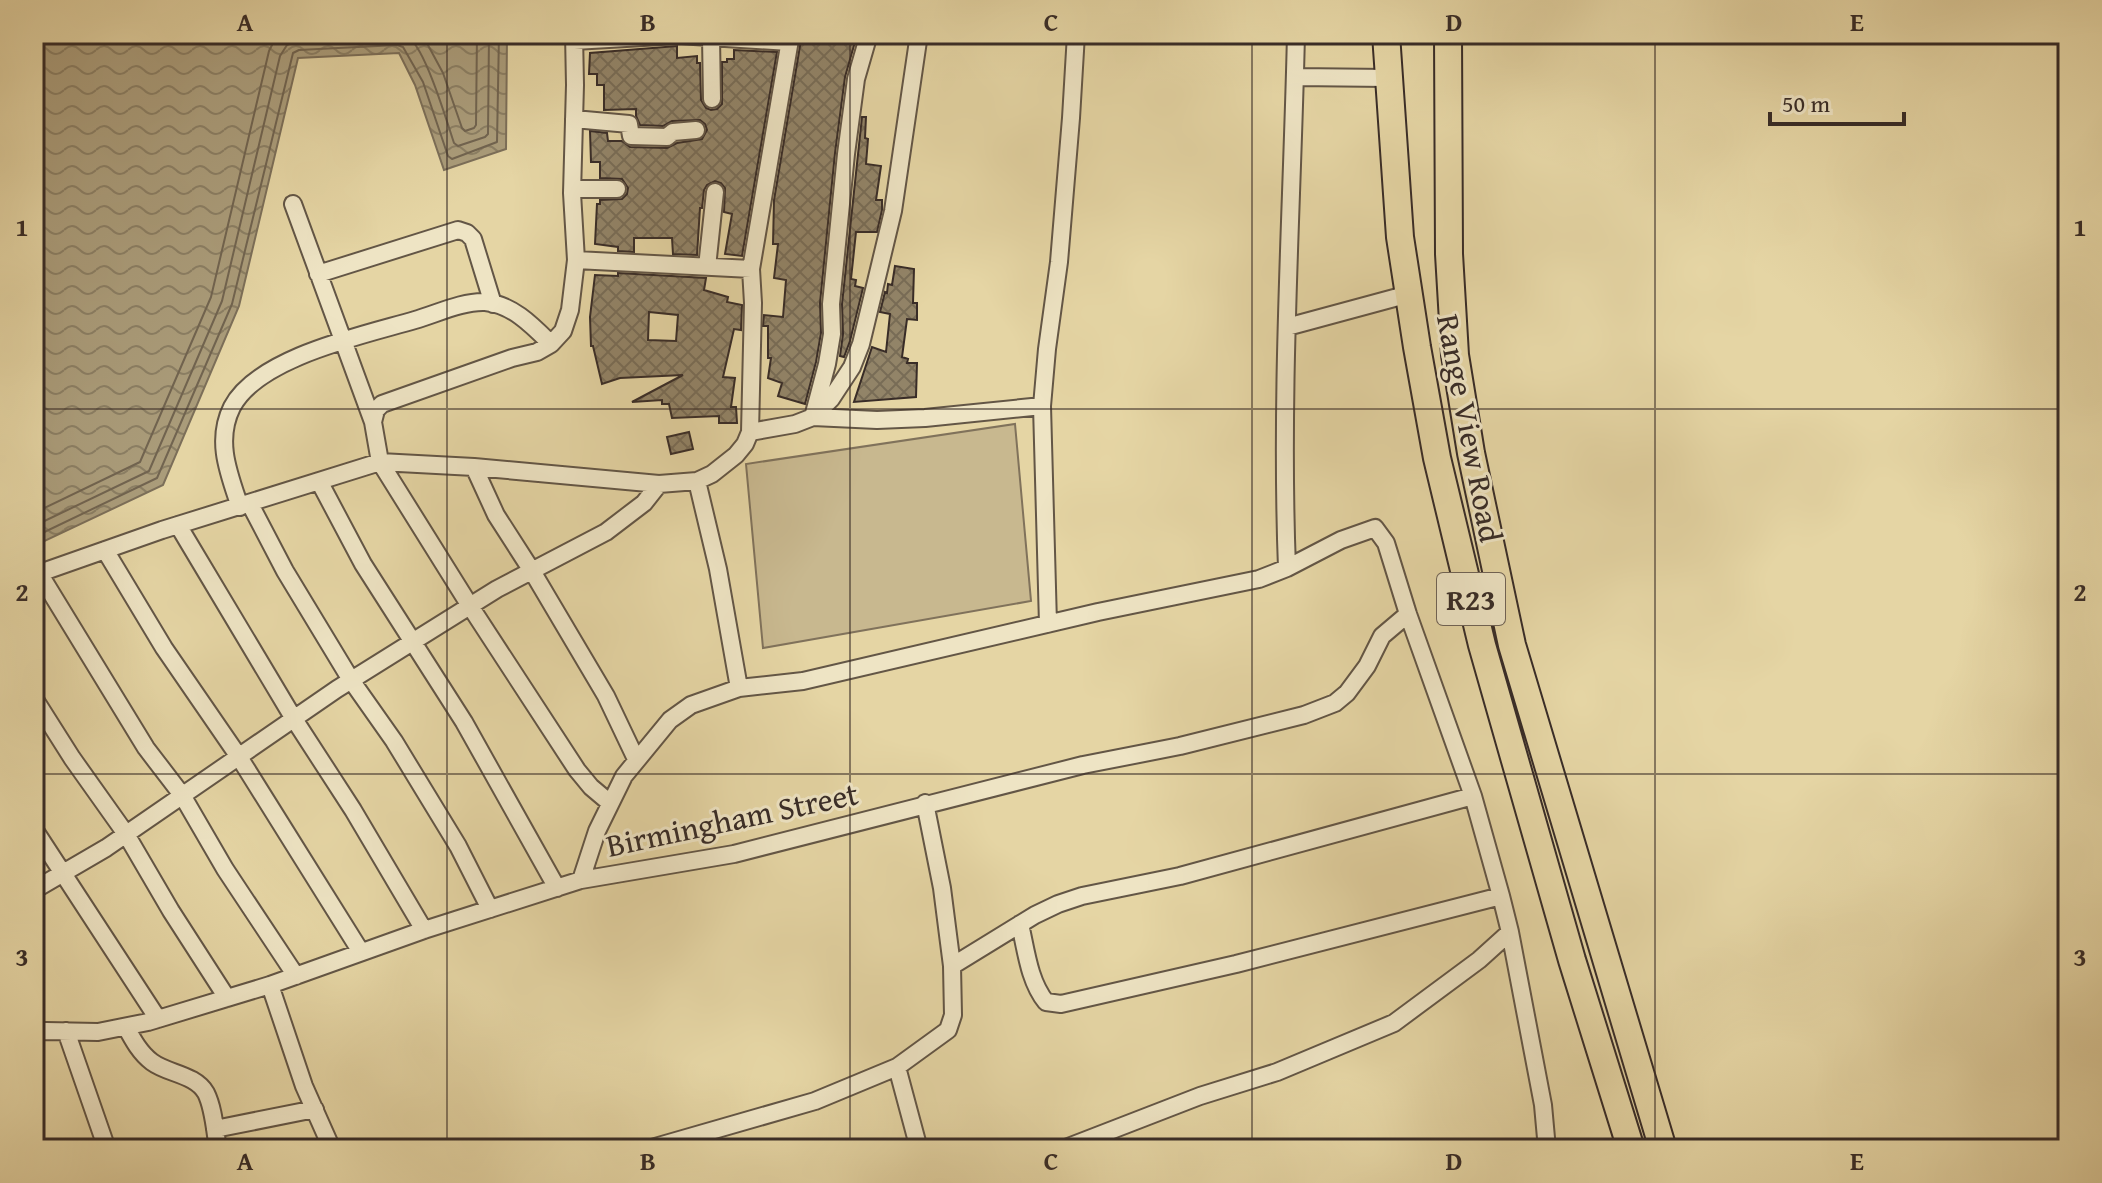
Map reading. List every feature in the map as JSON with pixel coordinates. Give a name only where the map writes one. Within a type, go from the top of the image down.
[{"type":"main road","name":"Range View Road","points":[[1386,34],[1400,237],[1437,458],[1482,645],[1572,960],[1631,1149]]},
{"type":"main road","name":"Range View Road","points":[[1448,34],[1449,254],[1455,355],[1471,453],[1512,645],[1663,1149]]},
{"type":"street","points":[[813,417],[832,334],[831,304],[846,154],[856,79],[869,34]]},
{"type":"street","points":[[750,432],[795,424],[813,417],[831,399],[852,367],[861,344],[893,211],[919,34]]},
{"type":"street","points":[[1048,624],[1042,406],[1059,262],[1076,34]]},
{"type":"street","points":[[1287,568],[1284,444],[1296,34]]},
{"type":"street","points":[[296,976],[225,869],[182,795],[146,748],[36,574],[178,525],[380,462],[474,467],[659,484],[697,481],[712,474],[736,455],[750,432],[751,269],[790,38],[678,35],[574,37],[572,189],[576,260],[563,331],[551,344],[537,352],[499,362],[382,404],[376,410],[373,422]]},
{"type":"street","points":[[711,37],[712,99]]},
{"type":"street","points":[[1295,77],[1388,78]]},
{"type":"street","points":[[574,119],[629,124],[631,136],[667,137],[673,132],[696,130]]},
{"type":"street","points":[[572,189],[617,189]]},
{"type":"street","points":[[707,267],[715,192]]},
{"type":"street","points":[[293,204],[373,422],[380,462],[577,770],[610,803]]},
{"type":"street","points":[[318,274],[449,232],[463,231],[473,239],[493,304]]},
{"type":"street","points":[[576,260],[751,269]]},
{"type":"street","points":[[1287,327],[1409,294]]},
{"type":"street","points":[[490,909],[458,846],[402,754],[351,680],[245,506],[226,465],[223,443],[233,406],[247,388],[281,365],[310,351],[342,341],[484,302],[501,306],[532,324],[551,344]]},
{"type":"street","points":[[813,417],[877,420],[925,418],[1042,406]]},
{"type":"street","points":[[474,467],[496,515],[606,696],[636,759]]},
{"type":"street","points":[[319,481],[363,564],[464,722],[557,888]]},
{"type":"street","points":[[697,481],[718,569],[739,688]]},
{"type":"street","points":[[34,890],[126,834],[351,680],[470,606],[606,532],[644,503],[659,484]]},
{"type":"street","points":[[178,525],[424,930]]},
{"type":"street","points":[[581,880],[597,831],[624,776],[670,720],[691,705],[739,688],[803,681],[1259,579],[1341,540],[1376,528],[1386,543],[1473,796],[1501,896],[1543,1105],[1547,1149]]},
{"type":"street","points":[[105,550],[164,648],[239,757],[361,952]]},
{"type":"street","name":"Birmingham Street","points":[[34,1032],[98,1032],[158,1019],[270,985],[424,930],[581,880],[734,854],[925,803],[1083,765],[1180,746],[1323,709],[1347,693],[1367,666],[1382,636],[1408,614]]},
{"type":"street","points":[[34,698],[126,834],[227,998]]},
{"type":"street","points":[[952,966],[1020,924],[1058,904],[1082,896],[1180,876],[1473,796]]},
{"type":"street","points":[[648,1149],[815,1101],[897,1067],[943,1035],[951,1024],[954,1002],[952,966],[942,888],[925,803]]},
{"type":"street","points":[[34,829],[158,1019]]},
{"type":"street","points":[[1020,924],[1030,967],[1042,996],[1046,1002],[1061,1004],[1236,964],[1501,896]]},
{"type":"street","points":[[1063,1149],[1200,1096],[1277,1072],[1394,1023],[1479,960],[1510,932]]},
{"type":"street","points":[[270,985],[295,1059],[332,1149]]},
{"type":"street","points":[[126,1027],[140,1052],[154,1064],[191,1079],[207,1095],[218,1149]]},
{"type":"street","points":[[66,1031],[107,1149]]},
{"type":"street","points":[[897,1067],[919,1149]]},
{"type":"street","points":[[215,1129],[315,1109]]},
{"type":"shaded area","points":[[1015,424],[1031,601],[763,648],[746,464]]},
{"type":"water","points":[[34,34],[507,34],[506,149],[444,170],[415,85],[399,53],[298,58],[239,306],[163,485],[34,546]]},
{"type":"building","points":[[802,34],[834,34],[834,40],[855,42],[845,77],[835,153],[820,303],[821,333],[805,404],[778,396],[782,383],[768,378],[771,358],[768,358],[768,326],[763,326],[764,315],[783,317],[786,280],[774,278],[778,244],[773,244],[774,200]]},
{"type":"building","points":[[677,46],[677,58],[697,56],[701,100],[711,110],[722,104],[722,62],[734,59],[734,50],[777,52],[742,256],[725,254],[732,214],[724,212],[725,188],[715,181],[704,190],[697,255],[673,254],[672,238],[634,238],[634,252],[595,244],[597,204],[600,200],[622,199],[628,188],[622,179],[600,178],[600,162],[591,162],[590,131],[607,133],[608,141],[622,141],[630,147],[667,148],[702,139],[707,130],[700,120],[672,121],[663,126],[640,125],[636,109],[604,110],[604,85],[597,85],[597,74],[589,74],[590,53]]},
{"type":"building","points":[[862,117],[866,117],[865,138],[868,139],[866,164],[881,166],[876,200],[882,200],[882,210],[877,232],[856,232],[851,279],[856,280],[855,286],[863,288],[844,357],[840,356],[842,304]]},
{"type":"building","points":[[895,266],[914,269],[913,303],[917,303],[917,320],[907,319],[902,357],[908,359],[907,363],[917,363],[916,397],[854,402],[872,347],[886,352],[890,314],[880,312],[888,284],[892,285]]},
{"type":"building","points":[[618,273],[706,278],[704,290],[728,297],[727,302],[742,305],[741,330],[734,329],[723,377],[735,378],[731,407],[736,407],[737,423],[719,423],[719,416],[672,418],[669,404],[662,404],[662,400],[632,402],[683,375],[620,378],[602,384],[591,346],[590,317],[595,275],[618,276]],"holes":[[[649,312],[678,315],[676,341],[648,340]]]},
{"type":"building","points":[[689,432],[693,449],[671,454],[667,437]]}]
